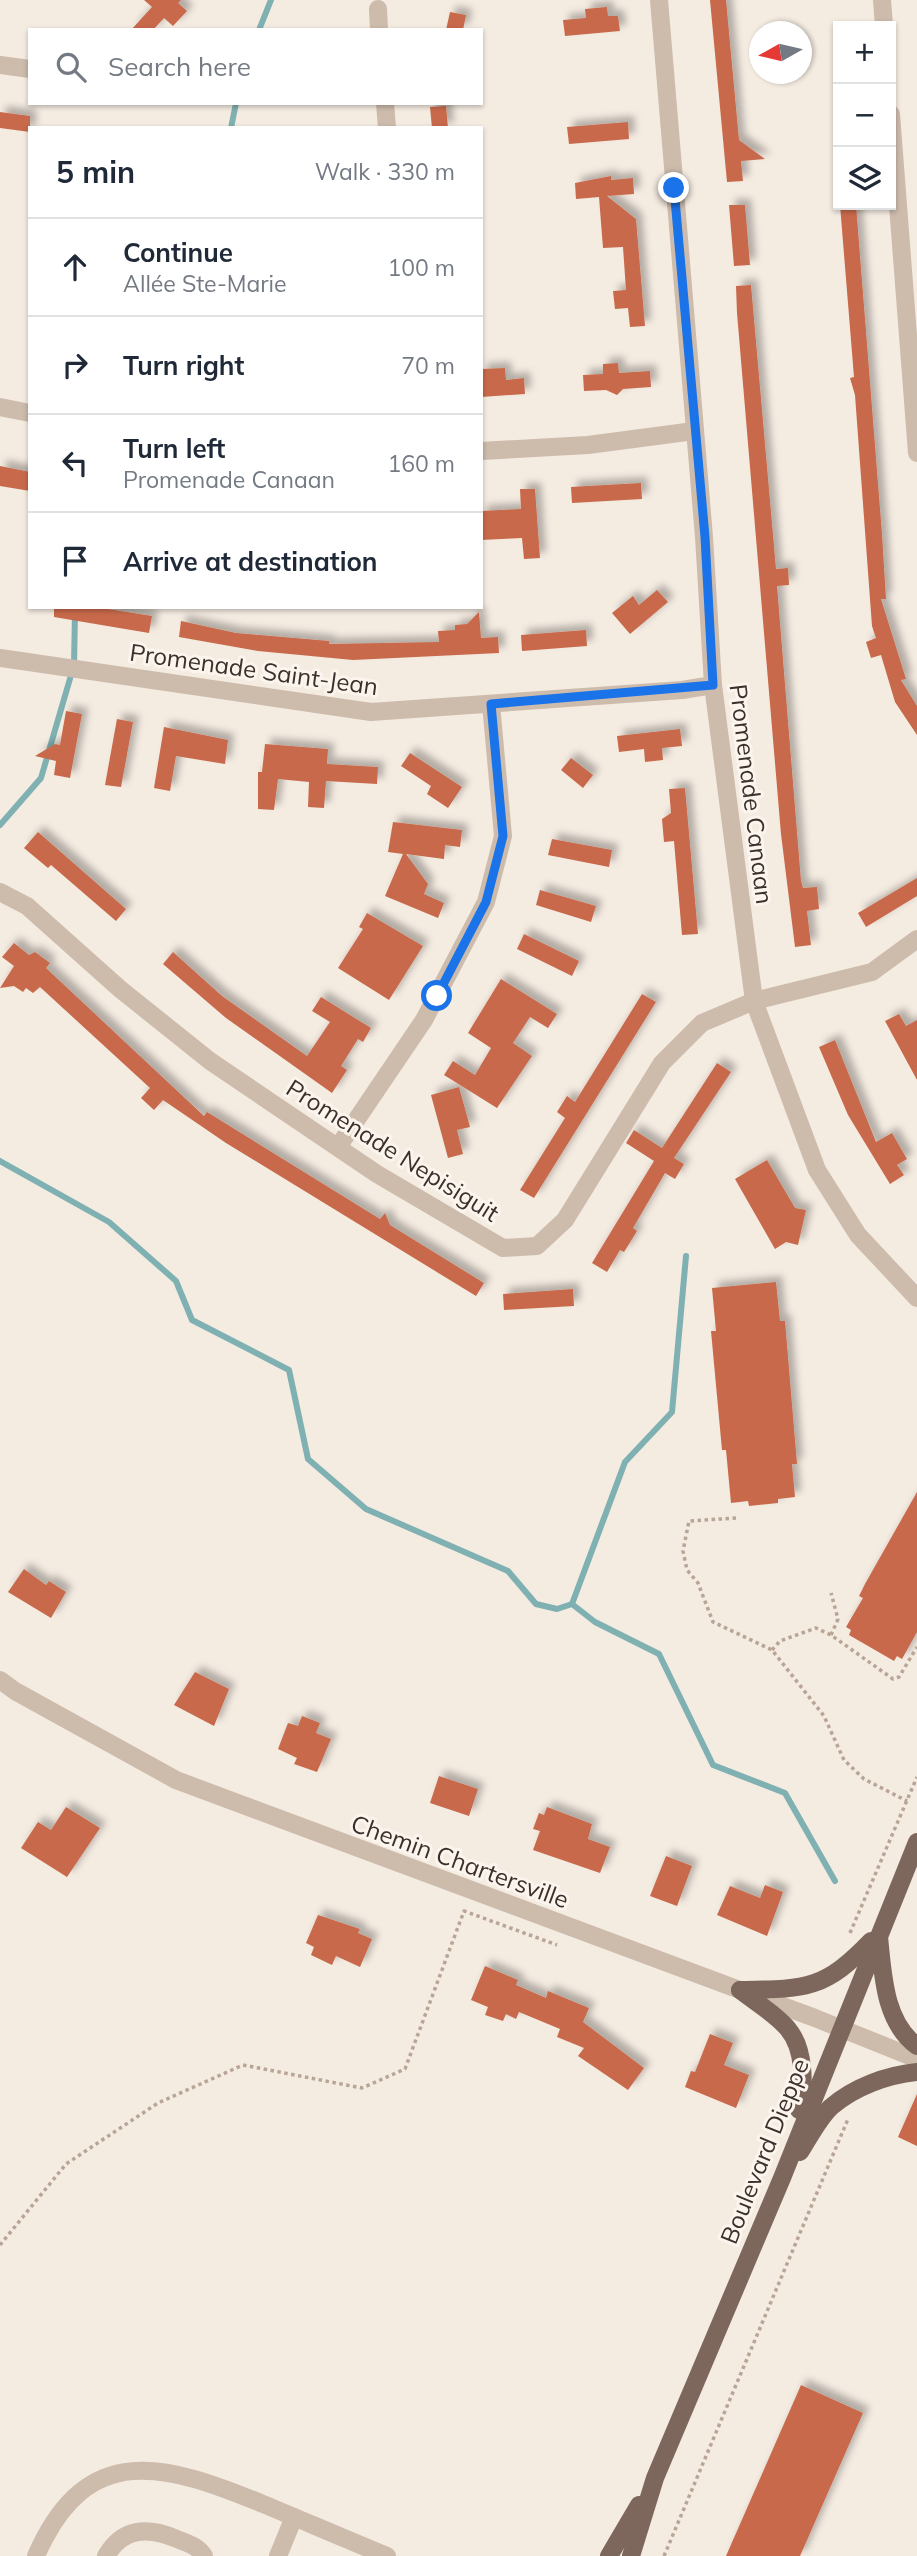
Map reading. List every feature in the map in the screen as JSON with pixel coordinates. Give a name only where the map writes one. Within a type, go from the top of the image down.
[{"type":"main road","name":"Boulevard Dieppe","points":[[631,2556],[655,2477],[782,2178],[878,1933],[917,1842]]},
{"type":"main road","points":[[740,1990],[787,1989],[826,1979],[844,1970],[878,1933]]},
{"type":"main road","points":[[878,1933],[882,1971],[892,2013],[909,2041],[917,2046]]},
{"type":"main road","points":[[740,1990],[789,2030],[802,2072],[804,2090],[782,2178]]},
{"type":"main road","points":[[782,2178],[830,2108],[862,2087],[892,2076],[917,2072]]},
{"type":"main road","name":"Boulevard Dieppe","points":[[609,2556],[655,2477]]},
{"type":"street","name":"Promenade Canaan","points":[[659,0],[705,537],[713,685],[754,1001],[817,1170],[858,1235],[917,1298]]},
{"type":"street","points":[[882,0],[884,21]]},
{"type":"street","points":[[378,9],[379,28]]},
{"type":"street","points":[[0,65],[28,69]]},
{"type":"street","points":[[385,105],[387,126]]},
{"type":"street","points":[[894,147],[917,453]]},
{"type":"street","points":[[0,407],[28,413]]},
{"type":"street","points":[[483,450],[588,445],[694,431]]},
{"type":"street","name":"Promenade Saint-Jean","points":[[0,658],[371,712],[713,685]]},
{"type":"street","points":[[338,1147],[424,1020],[486,902],[503,836],[491,704]]},
{"type":"street","name":"Promenade Nepisiguit","points":[[0,892],[27,906],[120,989],[210,1061],[377,1174],[503,1248],[537,1246],[565,1220],[662,1063],[702,1023],[754,1001],[872,972],[917,939]]},
{"type":"street","name":"Chemin Chartersville","points":[[0,1680],[15,1691],[176,1780],[740,1990],[917,2059]]},
{"type":"street","points":[[36,2556],[59,2511],[75,2496],[94,2482],[132,2470],[186,2474],[387,2556]]},
{"type":"street","points":[[278,2556],[294,2517]]},
{"type":"street","points":[[106,2556],[127,2535],[154,2530],[195,2547],[204,2556]]},
{"type":"path","points":[[736,1518],[689,1521],[683,1551],[687,1570],[698,1583],[713,1622],[772,1650],[824,1716],[844,1760],[864,1779],[907,1801]]},
{"type":"path","points":[[831,1593],[838,1619],[831,1635]]},
{"type":"path","points":[[772,1650],[780,1641],[816,1628],[831,1635],[893,1679],[899,1677],[917,1647]]},
{"type":"path","points":[[848,1936],[917,1777]]},
{"type":"path","points":[[0,2245],[66,2164],[158,2102],[231,2070],[243,2065],[362,2088],[405,2070],[464,1911],[567,1948]]},
{"type":"path","points":[[664,2556],[852,2108]]},
{"type":"building","points":[[144,0],[181,0],[178,3],[187,11],[173,26],[164,18],[155,28],[133,28],[152,7]]},
{"type":"building","points":[[710,0],[726,0],[739,140],[765,159],[741,161],[743,181],[727,182]]},
{"type":"building","points":[[607,7],[608,16],[618,16],[620,31],[565,36],[563,20],[586,18],[585,9]]},
{"type":"building","points":[[450,12],[466,15],[463,28],[446,28]]},
{"type":"building","points":[[446,106],[448,126],[432,126],[430,107]]},
{"type":"building","points":[[0,112],[30,116],[28,132],[0,128]]},
{"type":"building","points":[[628,122],[629,139],[569,144],[567,127]]},
{"type":"building","points":[[611,176],[611,180],[633,178],[634,194],[607,196],[636,219],[645,326],[630,327],[628,308],[615,309],[613,291],[626,290],[623,247],[603,248],[599,197],[576,199],[575,183]]},
{"type":"building","points":[[729,205],[745,205],[750,265],[734,266]]},
{"type":"building","points":[[840,210],[856,210],[882,534],[886,599],[881,599],[906,679],[901,680],[917,706],[917,735],[895,702],[881,655],[871,658],[866,642],[876,638],[872,626],[855,395],[850,378],[854,377]]},
{"type":"building","points":[[751,285],[776,569],[788,568],[789,585],[777,586],[801,881],[803,888],[817,887],[819,909],[807,911],[811,945],[795,947],[781,834],[737,313],[736,286]]},
{"type":"building","points":[[618,363],[619,373],[650,371],[651,387],[623,389],[617,395],[606,390],[584,391],[583,375],[603,374],[603,364]]},
{"type":"building","points":[[505,368],[506,380],[524,378],[525,394],[483,397],[483,369]]},
{"type":"building","points":[[0,466],[28,472],[28,491],[0,486]]},
{"type":"building","points":[[641,483],[642,499],[572,503],[571,487]]},
{"type":"building","points":[[520,489],[535,489],[540,558],[524,559],[522,538],[483,540],[483,511],[521,509]]},
{"type":"building","points":[[657,590],[668,602],[630,634],[612,613],[633,596],[639,605]]},
{"type":"building","points":[[54,609],[108,609],[152,616],[149,633],[54,617]]},
{"type":"building","points":[[479,612],[481,638],[498,637],[499,653],[353,660],[258,651],[179,637],[181,621],[236,633],[329,641],[329,644],[439,642],[438,631],[455,630],[455,625],[467,624]]},
{"type":"building","points":[[586,630],[587,646],[522,651],[521,635]]},
{"type":"building","points":[[66,711],[82,714],[70,778],[54,775],[56,761],[35,756],[55,744],[60,745]]},
{"type":"building","points":[[117,719],[133,722],[121,787],[105,785]]},
{"type":"building","points":[[164,727],[228,740],[225,764],[176,756],[170,791],[154,788]]},
{"type":"building","points":[[680,729],[682,746],[662,748],[663,760],[645,762],[644,749],[619,752],[617,736]]},
{"type":"building","points":[[265,744],[328,749],[327,764],[378,767],[377,784],[326,781],[324,808],[308,807],[309,782],[278,779],[274,810],[258,809],[258,772],[262,772]]},
{"type":"building","points":[[410,753],[462,787],[448,808],[427,794],[431,786],[401,766]]},
{"type":"building","points":[[571,758],[593,775],[583,788],[561,770]]},
{"type":"building","points":[[685,788],[698,934],[682,935],[674,841],[664,842],[662,819],[671,813],[669,789]]},
{"type":"building","points":[[393,822],[462,830],[460,847],[445,845],[444,859],[406,854],[428,884],[424,894],[444,903],[438,918],[385,896],[403,854],[388,852]]},
{"type":"building","points":[[38,832],[126,909],[116,921],[51,865],[48,868],[24,848]]},
{"type":"building","points":[[552,839],[612,850],[609,867],[548,855]]},
{"type":"building","points":[[917,878],[917,896],[866,927],[858,913]]},
{"type":"building","points":[[540,890],[596,906],[591,922],[536,905]]},
{"type":"building","points":[[367,913],[423,946],[389,1000],[338,968],[363,929],[359,927]]},
{"type":"building","points":[[524,934],[579,961],[572,976],[517,949]]},
{"type":"building","points":[[14,943],[29,955],[35,952],[50,963],[46,968],[204,1116],[207,1112],[380,1219],[385,1213],[390,1225],[484,1283],[476,1296],[226,1143],[163,1100],[154,1110],[141,1098],[150,1088],[40,987],[33,993],[26,988],[23,992],[14,986],[0,988],[14,966],[2,957]]},
{"type":"building","points":[[173,952],[222,996],[307,1056],[330,1022],[312,1011],[321,997],[371,1028],[363,1042],[358,1039],[341,1066],[347,1070],[332,1093],[226,1018],[163,964]]},
{"type":"building","points":[[501,979],[557,1014],[548,1028],[530,1017],[513,1043],[532,1056],[497,1108],[444,1075],[453,1061],[475,1075],[491,1048],[468,1033]]},
{"type":"building","points":[[642,994],[656,1002],[534,1198],[520,1190],[565,1118],[557,1112],[567,1096],[575,1102]]},
{"type":"building","points":[[899,1014],[906,1026],[917,1020],[917,1080],[885,1021]]},
{"type":"building","points":[[835,1040],[876,1142],[892,1133],[907,1159],[897,1165],[904,1175],[890,1184],[848,1115],[819,1047]]},
{"type":"building","points":[[717,1063],[731,1072],[674,1158],[684,1164],[675,1179],[665,1173],[633,1228],[637,1231],[624,1252],[620,1250],[607,1272],[592,1263],[654,1161],[626,1143],[634,1130],[662,1148]]},
{"type":"building","points":[[459,1087],[470,1127],[457,1130],[463,1154],[448,1158],[431,1095]]},
{"type":"building","points":[[767,1160],[795,1208],[806,1210],[798,1245],[786,1242],[775,1249],[735,1179]]},
{"type":"building","points":[[776,1282],[780,1321],[785,1321],[797,1464],[792,1464],[795,1497],[778,1499],[778,1503],[749,1506],[748,1501],[731,1503],[726,1450],[722,1450],[711,1331],[716,1331],[712,1288]]},
{"type":"building","points":[[573,1289],[574,1306],[504,1310],[503,1294]]},
{"type":"building","points":[[917,1492],[917,1632],[902,1659],[897,1656],[894,1661],[849,1635],[851,1630],[846,1627],[863,1598],[859,1596],[865,1584]]},
{"type":"building","points":[[24,1569],[46,1585],[49,1581],[66,1592],[51,1618],[8,1592]]},
{"type":"building","points":[[195,1672],[229,1689],[214,1726],[174,1705]]},
{"type":"building","points":[[302,1716],[320,1723],[316,1733],[331,1739],[317,1772],[294,1764],[297,1758],[278,1749],[288,1723],[298,1726]]},
{"type":"building","points":[[439,1776],[478,1789],[469,1816],[430,1803]]},
{"type":"building","points":[[66,1807],[100,1828],[67,1877],[21,1848],[38,1822],[51,1830]]},
{"type":"building","points":[[547,1807],[592,1824],[588,1839],[610,1847],[600,1873],[533,1850],[540,1831],[533,1829],[539,1813],[544,1815]]},
{"type":"building","points":[[666,1856],[692,1866],[677,1906],[650,1896]]},
{"type":"building","points":[[765,1885],[783,1892],[767,1936],[717,1915],[730,1886],[760,1898]]},
{"type":"building","points":[[318,1915],[360,1929],[358,1933],[372,1939],[360,1967],[336,1956],[332,1965],[311,1955],[314,1947],[306,1943]]},
{"type":"building","points":[[485,1966],[518,1980],[516,1985],[546,1998],[548,1991],[589,2008],[583,2022],[644,2068],[628,2090],[578,2056],[584,2048],[557,2037],[560,2029],[519,2012],[516,2019],[506,2014],[503,2021],[485,2015],[488,2007],[471,2000]]},
{"type":"building","points":[[710,2034],[733,2043],[724,2065],[749,2075],[736,2108],[685,2087],[691,2071],[695,2072]]},
{"type":"building","points":[[917,2094],[917,2146],[898,2137]]},
{"type":"building","points":[[801,2385],[863,2413],[800,2556],[726,2556]]},
{"type":"waterway","points":[[260,28],[271,0]]},
{"type":"waterway","points":[[231,126],[236,105]]},
{"type":"waterway","points":[[0,825],[41,778],[74,665],[75,613]]},
{"type":"waterway","points":[[0,1161],[109,1222],[176,1281],[192,1320],[289,1370],[308,1459],[366,1509],[508,1571],[536,1604],[557,1609],[572,1604]]},
{"type":"waterway","points":[[572,1604],[625,1462],[672,1412],[686,1256]]},
{"type":"waterway","points":[[572,1604],[595,1622],[659,1654],[713,1765],[785,1793],[835,1881]]},
{"type":"route","points":[[437,996],[486,902],[503,836],[491,704],[682,690],[713,685],[705,537],[674,188]]}]
